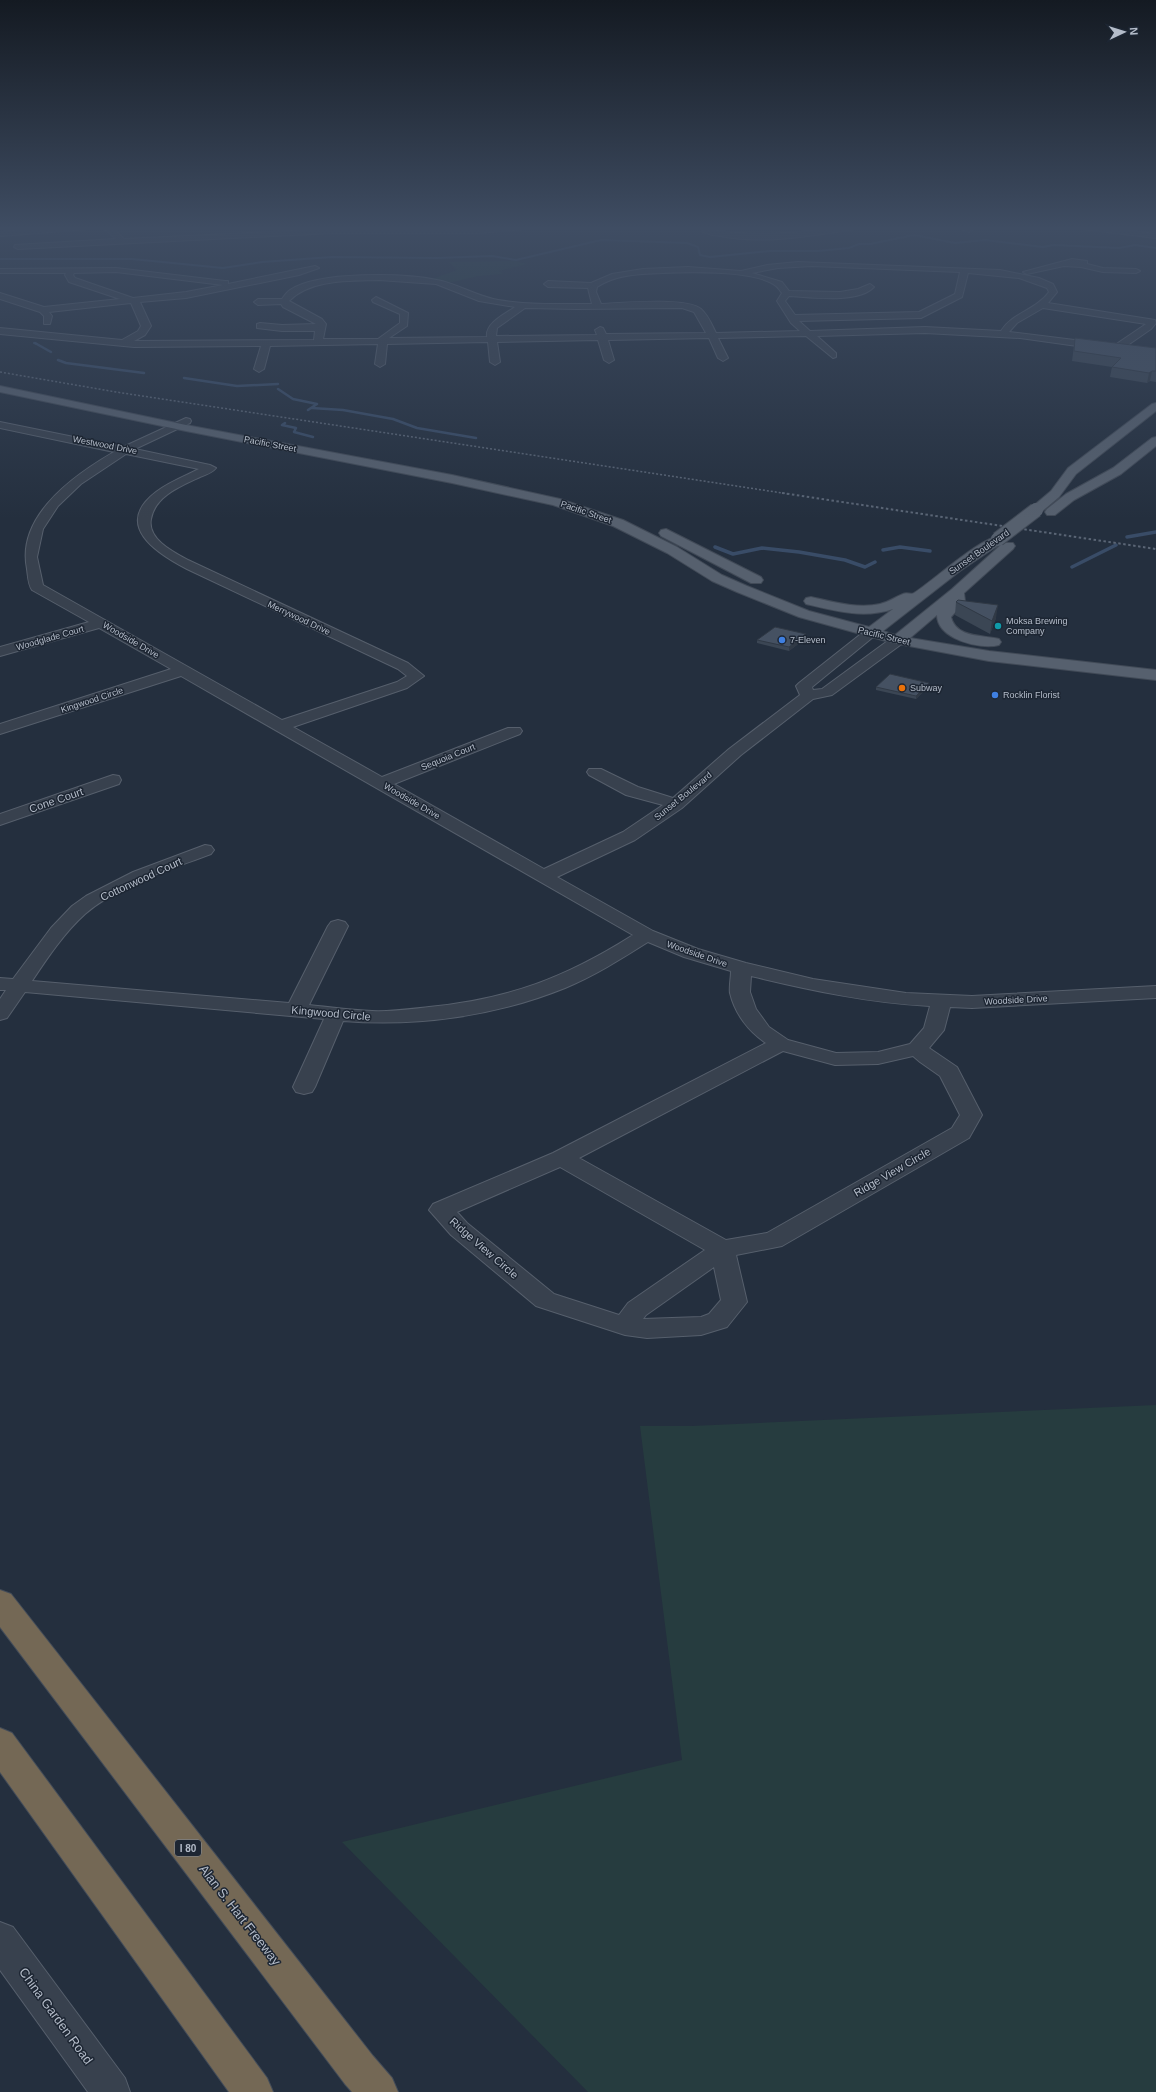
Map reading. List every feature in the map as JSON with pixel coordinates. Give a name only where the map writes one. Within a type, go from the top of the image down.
[{"type":"highway","name":"Alan S. Hart Freeway","points":[[0,1603],[359,2070],[378,2092]]},
{"type":"highway","points":[[0,1744],[253,2092]]},
{"type":"main road","name":"Pacific Street","points":[[0,383],[83,399],[180,423]]},
{"type":"main road","points":[[26,388],[27,391],[40,394],[37,397],[51,396],[72,400],[83,399]]},
{"type":"main road","name":"Pacific Street","points":[[0,389],[570,496],[602,505],[644,522],[685,541],[744,574],[798,599],[840,614],[876,630]]},
{"type":"main road","name":"Sunset Boulevard","points":[[876,630],[955,568],[998,539],[1036,510],[1055,494],[1076,468],[1156,406]]},
{"type":"main road","name":"Sunset Boulevard","points":[[903,636],[1050,512],[1070,497],[1117,471],[1156,440]]},
{"type":"main road","name":"Pacific Street","points":[[457,476],[556,502],[618,523],[672,550],[726,582],[804,614],[989,656],[1156,675]]},
{"type":"main road","points":[[556,502],[570,496]]},
{"type":"main road","points":[[618,523],[634,524],[664,539],[685,541]]},
{"type":"main road","points":[[798,599],[846,610],[870,609],[890,605],[914,592],[934,586]]},
{"type":"main road","points":[[957,592],[958,601],[947,611],[944,616],[944,622],[949,629],[968,638],[1011,644]]},
{"type":"main road","name":"Pacific Street","points":[[903,636],[1156,664]]},
{"type":"main road","points":[[1032,646],[1047,648],[1066,654]]},
{"type":"street","points":[[26,334],[44,324]]},
{"type":"street","points":[[124,344],[142,333],[146,326],[145,324]]},
{"type":"street","points":[[318,343],[321,328],[320,324]]},
{"type":"street","points":[[380,364],[381,341],[387,334],[404,324]]},
{"type":"street","points":[[495,362],[492,339],[493,327],[498,324]]},
{"type":"street","points":[[705,324],[723,358]]},
{"type":"street","points":[[798,324],[833,355]]},
{"type":"street","points":[[1004,333],[1011,324]]},
{"type":"street","points":[[1117,348],[1151,324]]},
{"type":"street","points":[[260,326],[282,328],[321,328]]},
{"type":"street","points":[[0,331],[124,344],[160,345],[492,339],[601,334],[712,335],[912,330],[1004,333],[1156,354]]},
{"type":"street","points":[[601,334],[609,360]]},
{"type":"street","points":[[259,368],[266,344]]},
{"type":"street","points":[[76,464],[180,423]]},
{"type":"street","name":"Westwood Drive","points":[[0,425],[210,468]]},
{"type":"street","points":[[3,438],[26,430]]},
{"type":"street","name":"Merrywood Drive","points":[[210,468],[178,483],[154,500],[147,510],[144,519],[144,530],[151,539],[160,548],[181,560],[259,600],[403,666],[417,676],[402,685],[281,726]]},
{"type":"street","name":"Woodside Drive","points":[[17,571],[36,586],[646,935],[691,953],[741,968],[813,985],[899,998],[941,1001],[1024,1001],[1093,995],[1156,992]]},
{"type":"street","name":"Woodglade Court","points":[[0,652],[101,623]]},
{"type":"street","name":"Sunset Boulevard","points":[[808,696],[804,686],[876,630]]},
{"type":"street","name":"Sunset Boulevard","points":[[544,876],[629,836],[676,804],[736,752],[808,696],[827,692],[903,636]]},
{"type":"street","name":"Kingwood Circle","points":[[0,729],[184,670]]},
{"type":"street","name":"Sequoia Court","points":[[382,783],[514,731]]},
{"type":"street","points":[[595,772],[632,790],[676,804]]},
{"type":"street","name":"Cone Court","points":[[0,820],[113,780]]},
{"type":"street","name":"Cottonwood Court","points":[[0,1014],[10,985],[44,950],[79,910],[111,890],[205,850]]},
{"type":"street","points":[[296,1010],[338,926]]},
{"type":"street","name":"Kingwood Circle","points":[[10,985],[373,1017],[414,1016],[453,1012],[487,1005],[558,984],[613,956],[646,935]]},
{"type":"street","points":[[741,968],[740,992],[746,1010],[762,1031],[781,1044],[835,1059],[878,1058],[917,1048],[934,1030],[941,1001]]},
{"type":"street","points":[[304,1087],[336,1014]]},
{"type":"street","name":"Ridge View Circle","points":[[723,1249],[734,1302],[718,1321],[701,1326],[647,1329],[625,1326],[545,1300],[459,1229],[442,1210],[561,1158],[781,1044]]},
{"type":"street","name":"Ridge View Circle","points":[[625,1326],[637,1309],[723,1249],[773,1240],[961,1133],[971,1115],[949,1072],[927,1058],[917,1048]]},
{"type":"street","points":[[561,1158],[723,1249]]},
{"type":"street","name":"China Garden Road","points":[[0,1940],[111,2092]]},
{"type":"green space","points":[[1156,1405],[1156,2092],[588,2092],[342,1842],[682,1760],[640,1426],[692,1426]]},
{"type":"building","points":[[1075,338],[1156,348],[1156,371],[1149,373],[1112,367],[1121,358],[1074,351]]},
{"type":"building","points":[[958,600],[998,605],[992,621],[956,602]]},
{"type":"building","name":"7-Eleven","points":[[775,627],[806,634],[789,647],[757,640]]},
{"type":"building","name":"Subway","points":[[890,674],[929,683],[916,696],[876,687]]},
{"type":"waterway","points":[[36,344],[51,352]]},
{"type":"waterway","points":[[58,360],[66,363],[144,373]]},
{"type":"waterway","points":[[184,378],[237,386],[278,384]]},
{"type":"waterway","points":[[278,389],[293,399],[317,404],[308,410]]},
{"type":"waterway","points":[[312,408],[343,410],[393,419],[417,428],[476,438]]},
{"type":"waterway","points":[[285,423],[282,425],[296,428],[294,432],[313,437]]},
{"type":"waterway","points":[[1127,537],[1156,532]]},
{"type":"waterway","points":[[1072,567],[1116,545]]},
{"type":"waterway","points":[[715,547],[733,554],[762,548],[799,552],[845,560],[865,567],[875,562]]},
{"type":"waterway","points":[[883,550],[900,547],[930,551]]},
{"type":"railway","points":[[0,372],[116,392],[789,494]]},
{"type":"railway","points":[[782,493],[1156,549]]},
{"type":"place","name":"Moksa Brewing Company","points":[[998,626]]},
{"type":"place","name":"7-Eleven","points":[[782,640]]},
{"type":"place","name":"Subway","points":[[902,688]]},
{"type":"place","name":"Rocklin Florist","points":[[995,695]]}]
